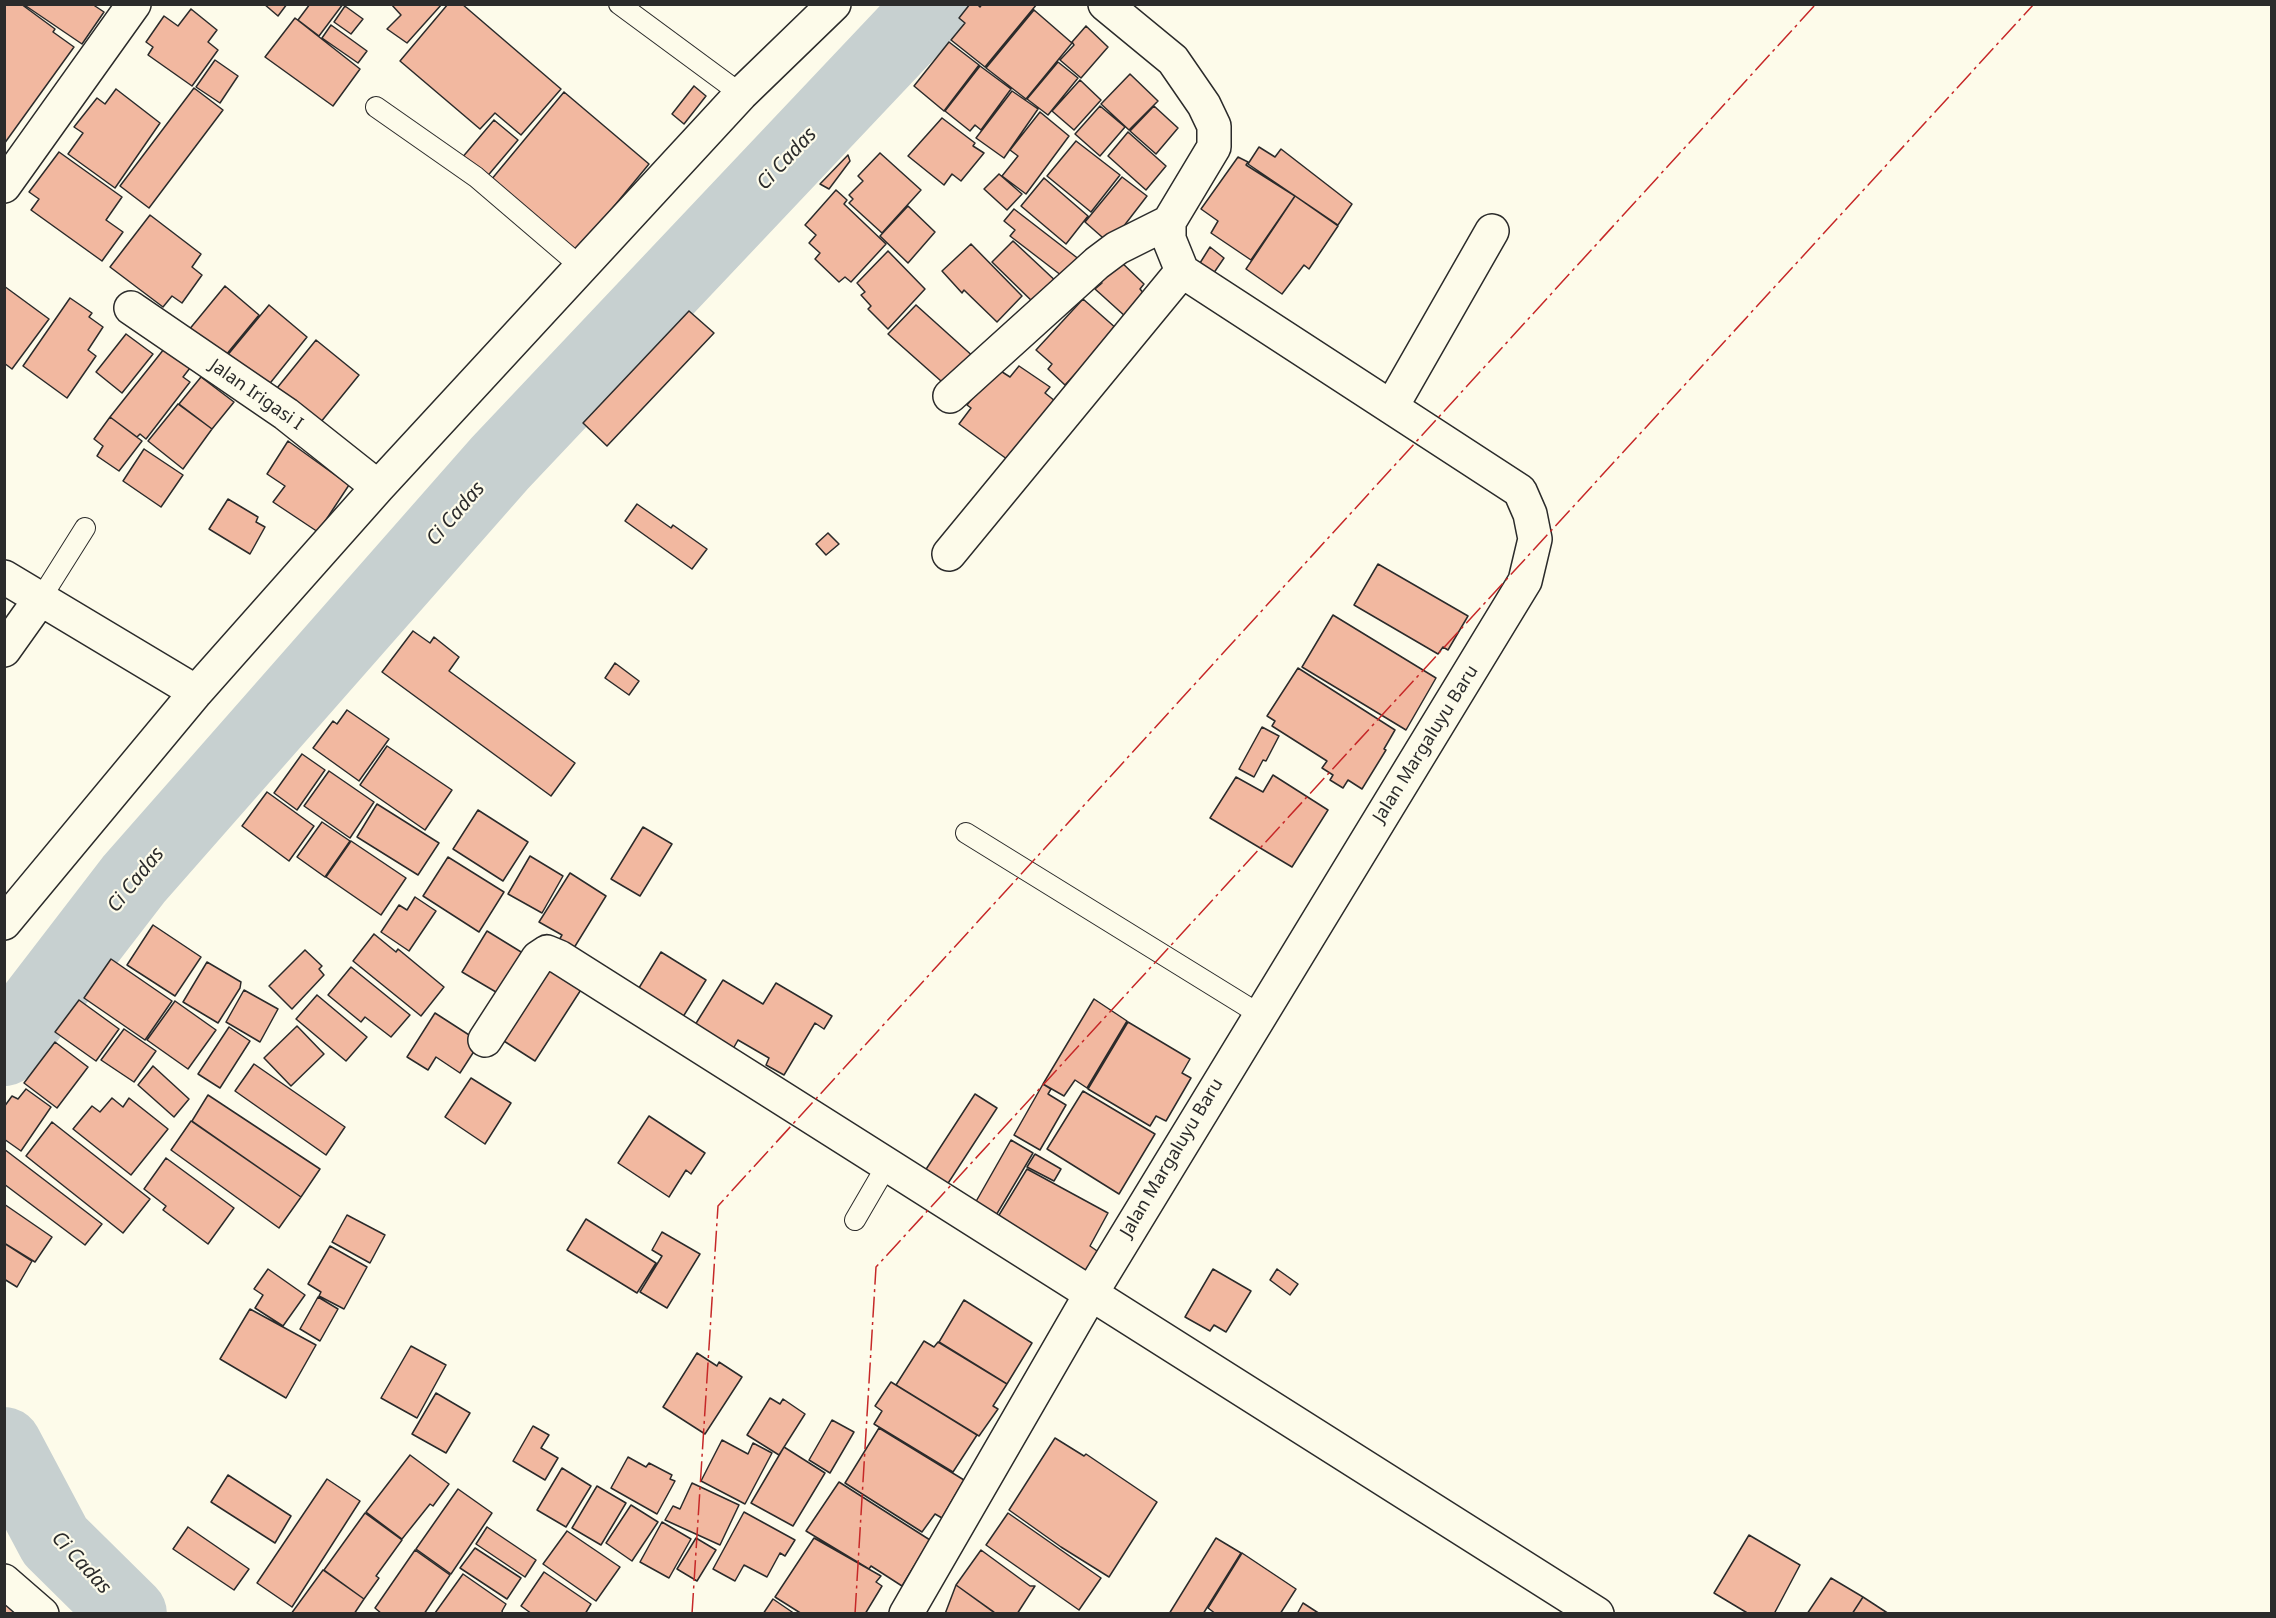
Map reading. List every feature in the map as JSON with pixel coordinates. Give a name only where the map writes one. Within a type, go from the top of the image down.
[{"type":"street","points":[[4,186],[134,4]]},
{"type":"street","points":[[4,923],[196,692],[378,487],[741,94],[834,4]]},
{"type":"street","points":[[949,554],[1182,271],[1169,239],[1169,222],[1214,147],[1214,126],[1204,105],[1173,60],[1105,4]]},
{"type":"street","points":[[950,396],[1097,263],[1117,248],[1169,222]]},
{"type":"street","points":[[1392,406],[1492,231]]},
{"type":"street","name":"Jalan Margaluyu Baru","points":[[906,1614],[1092,1292],[1259,1014],[1525,581],[1535,539],[1530,514],[1520,491],[1182,271]]},
{"type":"street","name":"Jalan Irigasi I","points":[[130,308],[286,414],[378,487]]},
{"type":"street","points":[[4,577],[196,692]]},
{"type":"street","points":[[4,650],[41,598]]},
{"type":"street","points":[[485,1040],[538,958],[547,952],[559,957],[1092,1292],[1597,1614]]},
{"type":"street","points":[[4,1581],[42,1614]]},
{"type":"lane","points":[[619,4],[741,94]]},
{"type":"lane","points":[[376,107],[476,177],[580,266]]},
{"type":"lane","points":[[41,598],[85,528]]},
{"type":"lane","points":[[966,832],[1259,1014]]},
{"type":"lane","points":[[855,1220],[887,1165]]},
{"type":"building","points":[[4,4],[21,4],[55,29],[53,32],[74,47],[4,144]]},
{"type":"building","points":[[23,4],[92,4],[104,12],[82,44]]},
{"type":"building","points":[[264,4],[287,4],[278,16]]},
{"type":"building","points":[[310,4],[343,4],[319,36],[298,20]]},
{"type":"building","points":[[391,4],[442,4],[407,43],[387,29],[401,15]]},
{"type":"building","points":[[448,4],[462,4],[561,89],[521,135],[495,113],[480,129],[400,61]]},
{"type":"building","points":[[970,4],[977,4],[980,7],[982,4],[1037,4],[985,67],[951,40],[965,23],[959,18]]},
{"type":"building","points":[[345,6],[363,19],[351,34],[334,22]]},
{"type":"building","points":[[191,9],[217,30],[208,42],[218,50],[192,86],[148,55],[153,47],[146,42],[164,16],[178,26]]},
{"type":"building","points":[[1034,10],[1072,43],[1026,99],[986,68]]},
{"type":"building","points":[[295,18],[360,69],[333,106],[265,57]]},
{"type":"building","points":[[331,25],[367,51],[358,63],[322,38]]},
{"type":"building","points":[[1086,26],[1108,47],[1081,78],[1060,60],[1074,45],[1072,42]]},
{"type":"building","points":[[949,42],[979,65],[944,111],[914,86]]},
{"type":"building","points":[[215,60],[238,76],[220,103],[196,87]]},
{"type":"building","points":[[1058,62],[1078,78],[1048,115],[1027,99]]},
{"type":"building","points":[[980,66],[1011,89],[981,130],[975,125],[970,131],[945,111]]},
{"type":"building","points":[[1130,74],[1158,101],[1129,130],[1101,104]]},
{"type":"building","points":[[1080,80],[1101,100],[1074,130],[1052,111]]},
{"type":"building","points":[[694,86],[706,96],[684,124],[672,114]]},
{"type":"building","points":[[194,88],[223,110],[149,208],[120,186]]},
{"type":"building","points":[[116,89],[160,123],[115,188],[68,154],[83,133],[74,127],[97,98],[105,104]]},
{"type":"building","points":[[1012,91],[1038,109],[1004,158],[976,138]]},
{"type":"building","points":[[564,92],[649,164],[577,251],[491,180]]},
{"type":"building","points":[[1100,106],[1125,127],[1100,156],[1075,134]]},
{"type":"building","points":[[1154,106],[1178,128],[1156,154],[1130,131]]},
{"type":"building","points":[[1040,112],[1069,136],[1026,194],[1002,176],[1018,156],[1010,150]]},
{"type":"building","points":[[942,118],[975,143],[973,146],[984,153],[961,181],[952,174],[944,185],[908,156]]},
{"type":"building","points":[[494,120],[518,140],[485,179],[461,159]]},
{"type":"building","points":[[1128,132],[1166,166],[1146,190],[1108,156]]},
{"type":"building","points":[[1076,141],[1120,175],[1091,212],[1047,176]]},
{"type":"building","points":[[1259,147],[1275,157],[1281,149],[1352,204],[1338,225],[1248,164]]},
{"type":"building","points":[[59,152],[122,197],[106,220],[123,232],[102,261],[31,210],[39,199],[29,192]]},
{"type":"building","points":[[880,153],[921,190],[882,233],[849,203],[853,199],[849,195],[863,181],[858,176]]},
{"type":"building","points":[[848,155],[850,161],[829,189],[820,184]]},
{"type":"building","points":[[1238,157],[1248,162],[1246,165],[1295,196],[1251,260],[1211,233],[1218,221],[1201,209]]},
{"type":"building","points":[[999,174],[1022,194],[1007,210],[984,189]]},
{"type":"building","points":[[1122,177],[1147,196],[1110,244],[1085,222]]},
{"type":"building","points":[[1044,178],[1088,216],[1066,244],[1021,206]]},
{"type":"building","points":[[836,190],[847,200],[844,204],[886,244],[851,282],[845,277],[839,282],[815,259],[820,253],[809,243],[816,235],[805,225]]},
{"type":"building","points":[[1295,196],[1338,226],[1309,269],[1304,265],[1282,294],[1246,269]]},
{"type":"building","points":[[908,206],[935,232],[908,263],[880,236]]},
{"type":"building","points":[[1014,209],[1080,260],[1066,279],[1010,236],[1015,230],[1004,221]]},
{"type":"building","points":[[150,215],[201,254],[192,267],[202,275],[182,303],[172,296],[163,307],[110,267]]},
{"type":"building","points":[[1013,241],[1060,285],[1038,307],[992,262]]},
{"type":"building","points":[[971,244],[1022,296],[997,322],[964,290],[962,293],[942,271]]},
{"type":"building","points":[[1210,247],[1224,258],[1209,280],[1195,271]]},
{"type":"building","points":[[888,251],[925,289],[888,329],[868,309],[871,306],[861,295],[865,292],[857,283]]},
{"type":"building","points":[[1118,259],[1144,284],[1140,289],[1146,296],[1126,317],[1095,289],[1102,283],[1097,279]]},
{"type":"building","points":[[4,286],[49,319],[12,369],[4,363]]},
{"type":"building","points":[[225,286],[259,315],[221,361],[188,331]]},
{"type":"building","points":[[70,298],[92,313],[89,317],[103,327],[88,350],[96,356],[67,398],[23,366]]},
{"type":"building","points":[[1083,299],[1117,329],[1065,385],[1048,369],[1052,364],[1036,350]]},
{"type":"building","points":[[269,305],[307,337],[263,392],[221,363]]},
{"type":"building","points":[[916,305],[976,359],[950,389],[888,334]]},
{"type":"building","points":[[689,311],[714,333],[607,446],[583,423]]},
{"type":"building","points":[[126,334],[153,354],[122,393],[96,372]]},
{"type":"building","points":[[316,340],[359,375],[316,428],[273,393]]},
{"type":"building","points":[[164,349],[190,368],[183,377],[190,382],[146,439],[140,434],[137,437],[110,417]]},
{"type":"building","points":[[1019,366],[1050,387],[1045,393],[1060,405],[1015,465],[959,424],[971,408],[967,405],[996,368],[1010,377]]},
{"type":"building","points":[[201,377],[234,402],[212,429],[179,404]]},
{"type":"building","points":[[178,404],[212,429],[183,469],[148,441]]},
{"type":"building","points":[[110,417],[142,441],[119,471],[97,456],[103,446],[94,439]]},
{"type":"building","points":[[288,441],[349,485],[318,532],[273,502],[285,486],[267,474]]},
{"type":"building","points":[[144,449],[183,475],[161,507],[123,481]]},
{"type":"building","points":[[228,499],[258,517],[256,522],[265,527],[250,554],[209,529]]},
{"type":"building","points":[[637,504],[671,528],[673,525],[707,549],[692,569],[625,521]]},
{"type":"building","points":[[828,533],[839,544],[826,555],[816,544]]},
{"type":"building","points":[[1378,564],[1468,616],[1448,650],[1443,647],[1438,654],[1354,605]]},
{"type":"building","points":[[1333,615],[1436,678],[1406,730],[1302,667]]},
{"type":"building","points":[[413,631],[430,643],[434,637],[459,657],[449,671],[575,763],[551,796],[382,672]]},
{"type":"building","points":[[615,663],[639,681],[629,695],[605,678]]},
{"type":"building","points":[[1298,668],[1395,730],[1384,749],[1386,750],[1362,789],[1348,780],[1343,788],[1330,780],[1333,775],[1322,768],[1327,761],[1272,726],[1275,721],[1267,716]]},
{"type":"building","points":[[347,710],[389,739],[359,781],[313,748],[333,721],[337,724]]},
{"type":"building","points":[[1262,727],[1279,736],[1266,761],[1263,760],[1254,777],[1239,769]]},
{"type":"building","points":[[387,746],[452,790],[425,830],[360,785]]},
{"type":"building","points":[[302,754],[325,770],[297,810],[274,793]]},
{"type":"building","points":[[329,771],[374,802],[350,838],[304,806]]},
{"type":"building","points":[[1273,775],[1328,810],[1292,867],[1210,818],[1236,777],[1263,792]]},
{"type":"building","points":[[267,792],[314,826],[289,861],[242,826]]},
{"type":"building","points":[[377,804],[439,843],[418,875],[357,837]]},
{"type":"building","points":[[478,810],[528,842],[503,881],[453,849]]},
{"type":"building","points":[[322,822],[350,841],[325,877],[297,857]]},
{"type":"building","points":[[643,827],[672,844],[640,896],[611,879]]},
{"type":"building","points":[[351,841],[406,878],[381,915],[326,877]]},
{"type":"building","points":[[530,856],[563,876],[542,913],[508,894]]},
{"type":"building","points":[[448,857],[504,892],[479,932],[423,896]]},
{"type":"building","points":[[570,873],[606,896],[569,956],[555,947],[562,935],[539,922]]},
{"type":"building","points":[[415,897],[436,911],[409,951],[381,932],[399,905],[407,910]]},
{"type":"building","points":[[153,925],[201,957],[175,996],[127,965]]},
{"type":"building","points":[[487,931],[526,955],[501,995],[462,972]]},
{"type":"building","points":[[374,934],[396,952],[398,949],[444,987],[421,1016],[353,961]]},
{"type":"building","points":[[305,950],[322,966],[319,969],[324,975],[292,1009],[269,986]]},
{"type":"building","points":[[661,952],[706,980],[676,1028],[634,996]]},
{"type":"building","points":[[541,957],[584,985],[535,1061],[493,1034]]},
{"type":"building","points":[[111,959],[172,1001],[145,1040],[84,998]]},
{"type":"building","points":[[207,962],[241,982],[240,988],[218,1023],[183,1002]]},
{"type":"building","points":[[351,967],[410,1015],[391,1037],[365,1017],[361,1022],[328,995]]},
{"type":"building","points":[[723,980],[763,1004],[776,983],[832,1016],[824,1029],[815,1023],[784,1075],[766,1065],[769,1058],[738,1040],[733,1049],[690,1033]]},
{"type":"building","points":[[244,990],[278,1009],[260,1042],[226,1022]]},
{"type":"building","points":[[317,995],[367,1037],[346,1061],[296,1019]]},
{"type":"building","points":[[1094,999],[1127,1021],[1087,1088],[1075,1080],[1064,1096],[1043,1084]]},
{"type":"building","points":[[79,1000],[119,1029],[96,1061],[55,1032]]},
{"type":"building","points":[[175,1001],[216,1030],[188,1069],[147,1040]]},
{"type":"building","points":[[435,1013],[480,1042],[460,1073],[436,1057],[428,1070],[407,1057]]},
{"type":"building","points":[[1128,1022],[1190,1059],[1182,1073],[1191,1078],[1166,1121],[1156,1116],[1150,1126],[1088,1089]]},
{"type":"building","points":[[297,1026],[324,1054],[291,1086],[264,1058]]},
{"type":"building","points":[[229,1027],[250,1041],[220,1088],[198,1074]]},
{"type":"building","points":[[124,1029],[156,1051],[134,1082],[101,1060]]},
{"type":"building","points":[[55,1042],[88,1067],[57,1108],[24,1083]]},
{"type":"building","points":[[254,1064],[345,1127],[326,1155],[235,1091]]},
{"type":"building","points":[[153,1066],[189,1099],[174,1117],[138,1085]]},
{"type":"building","points":[[471,1078],[511,1103],[485,1144],[445,1117]]},
{"type":"building","points":[[1043,1084],[1051,1089],[1048,1094],[1066,1105],[1040,1150],[1014,1135]]},
{"type":"building","points":[[26,1089],[51,1107],[21,1151],[4,1139],[4,1107],[12,1096],[18,1099]]},
{"type":"building","points":[[1083,1091],[1155,1134],[1119,1194],[1047,1149]]},
{"type":"building","points":[[975,1094],[997,1108],[943,1191],[921,1177]]},
{"type":"building","points":[[208,1095],[320,1169],[301,1197],[192,1121]]},
{"type":"building","points":[[112,1098],[123,1107],[129,1098],[168,1129],[131,1175],[73,1129],[92,1106],[100,1112]]},
{"type":"building","points":[[649,1116],[705,1153],[691,1174],[686,1170],[669,1197],[618,1163]]},
{"type":"building","points":[[191,1121],[301,1197],[279,1228],[171,1150]]},
{"type":"building","points":[[52,1122],[150,1199],[123,1233],[26,1156]]},
{"type":"building","points":[[1011,1140],[1033,1153],[995,1217],[974,1205]]},
{"type":"building","points":[[4,1149],[102,1224],[85,1245],[4,1184]]},
{"type":"building","points":[[1035,1154],[1061,1169],[1054,1181],[1027,1167]]},
{"type":"building","points":[[166,1158],[234,1208],[208,1244],[163,1210],[166,1206],[144,1189]]},
{"type":"building","points":[[1027,1169],[1108,1213],[1090,1246],[1100,1253],[1089,1273],[996,1220]]},
{"type":"building","points":[[4,1204],[52,1237],[35,1262],[4,1243]]},
{"type":"building","points":[[347,1215],[385,1235],[370,1263],[332,1242]]},
{"type":"building","points":[[586,1219],[656,1263],[637,1293],[567,1250]]},
{"type":"building","points":[[662,1232],[700,1254],[667,1308],[640,1292],[662,1256],[652,1250]]},
{"type":"building","points":[[4,1243],[32,1261],[17,1287],[4,1279]]},
{"type":"building","points":[[330,1246],[367,1267],[344,1309],[319,1296],[321,1292],[308,1284]]},
{"type":"building","points":[[268,1269],[305,1295],[283,1326],[255,1308],[263,1295],[254,1289]]},
{"type":"building","points":[[1213,1269],[1251,1291],[1226,1332],[1214,1325],[1210,1331],[1185,1317]]},
{"type":"building","points":[[1277,1269],[1298,1284],[1290,1295],[1270,1280]]},
{"type":"building","points":[[318,1297],[338,1309],[320,1341],[300,1329]]},
{"type":"building","points":[[964,1300],[1032,1343],[1007,1384],[939,1342]]},
{"type":"building","points":[[250,1309],[316,1345],[286,1398],[220,1359]]},
{"type":"building","points":[[924,1341],[934,1347],[938,1342],[1007,1384],[993,1406],[998,1409],[979,1436],[896,1385]]},
{"type":"building","points":[[411,1346],[446,1365],[417,1418],[381,1398]]},
{"type":"building","points":[[697,1353],[717,1366],[719,1362],[742,1377],[705,1434],[663,1407]]},
{"type":"building","points":[[891,1382],[977,1435],[953,1472],[874,1424],[882,1411],[875,1406]]},
{"type":"building","points":[[436,1393],[470,1413],[446,1453],[412,1434]]},
{"type":"building","points":[[770,1398],[780,1404],[783,1399],[805,1414],[779,1455],[747,1435]]},
{"type":"building","points":[[832,1420],[854,1432],[830,1473],[809,1460]]},
{"type":"building","points":[[533,1426],[549,1435],[541,1448],[558,1458],[545,1480],[513,1461]]},
{"type":"building","points":[[879,1428],[964,1480],[942,1518],[935,1514],[922,1532],[845,1483]]},
{"type":"building","points":[[1055,1438],[1084,1456],[1086,1454],[1157,1502],[1109,1577],[1009,1510]]},
{"type":"building","points":[[722,1440],[748,1454],[753,1443],[772,1453],[745,1504],[701,1481]]},
{"type":"building","points":[[784,1447],[825,1473],[793,1526],[751,1503]]},
{"type":"building","points":[[410,1455],[449,1484],[433,1506],[430,1504],[402,1539],[366,1512]]},
{"type":"building","points":[[628,1457],[646,1467],[649,1463],[672,1475],[670,1479],[675,1481],[657,1514],[611,1488]]},
{"type":"building","points":[[562,1468],[591,1486],[566,1527],[537,1510]]},
{"type":"building","points":[[228,1475],[291,1516],[275,1543],[211,1502]]},
{"type":"building","points":[[327,1479],[360,1501],[292,1607],[257,1583]]},
{"type":"building","points":[[839,1482],[930,1540],[902,1586],[871,1566],[869,1569],[806,1531]]},
{"type":"building","points":[[692,1483],[739,1505],[720,1545],[665,1520],[673,1506],[680,1509]]},
{"type":"building","points":[[597,1486],[626,1503],[601,1545],[572,1528]]},
{"type":"building","points":[[458,1489],[492,1513],[451,1574],[416,1549]]},
{"type":"building","points":[[631,1505],[658,1522],[632,1561],[606,1543]]},
{"type":"building","points":[[744,1512],[795,1540],[785,1556],[780,1553],[767,1577],[744,1565],[735,1581],[713,1569]]},
{"type":"building","points":[[365,1513],[402,1540],[376,1576],[379,1578],[364,1599],[324,1570]]},
{"type":"building","points":[[1008,1513],[1101,1578],[1079,1610],[986,1545]]},
{"type":"building","points":[[662,1522],[691,1539],[669,1578],[640,1562]]},
{"type":"building","points":[[188,1527],[249,1569],[234,1590],[173,1549]]},
{"type":"building","points":[[487,1527],[536,1560],[525,1577],[476,1544]]},
{"type":"building","points":[[567,1531],[620,1567],[596,1601],[543,1564]]},
{"type":"building","points":[[1749,1535],[1800,1565],[1774,1614],[1749,1614],[1714,1593]]},
{"type":"building","points":[[696,1538],[716,1550],[697,1581],[677,1569]]},
{"type":"building","points":[[814,1538],[881,1576],[876,1582],[882,1586],[865,1614],[802,1614],[775,1597]]},
{"type":"building","points":[[1216,1538],[1241,1553],[1203,1614],[1169,1614]]},
{"type":"building","points":[[475,1548],[521,1578],[507,1599],[460,1568]]},
{"type":"building","points":[[415,1550],[450,1575],[424,1614],[382,1614],[375,1608]]},
{"type":"building","points":[[981,1550],[1030,1586],[1035,1586],[1017,1614],[996,1614],[956,1585]]},
{"type":"building","points":[[1242,1553],[1296,1589],[1280,1614],[1216,1614],[1208,1608]]},
{"type":"building","points":[[323,1570],[364,1599],[354,1614],[291,1614]]},
{"type":"building","points":[[544,1572],[591,1604],[585,1614],[532,1614],[521,1606]]},
{"type":"building","points":[[463,1574],[506,1604],[502,1611],[503,1614],[435,1613]]},
{"type":"building","points":[[1831,1578],[1863,1597],[1852,1614],[1807,1614]]},
{"type":"building","points":[[956,1585],[994,1612],[993,1614],[945,1614]]},
{"type":"building","points":[[1863,1597],[1889,1614],[1852,1614]]},
{"type":"building","points":[[4,1599],[19,1609],[16,1614],[4,1614]]},
{"type":"building","points":[[773,1599],[795,1614],[763,1614]]},
{"type":"building","points":[[1303,1603],[1320,1614],[1297,1614]]},
{"type":"waterway","name":"Ci Cadas","points":[[4,1048],[134,879],[500,463],[934,4]]},
{"type":"waterway","name":"Ci Cadas","points":[[4,1445],[55,1541],[129,1614]]},
{"type":"power","points":[[692,1614],[718,1206],[1816,4]]},
{"type":"power","points":[[855,1614],[876,1267],[2034,4]]}]
